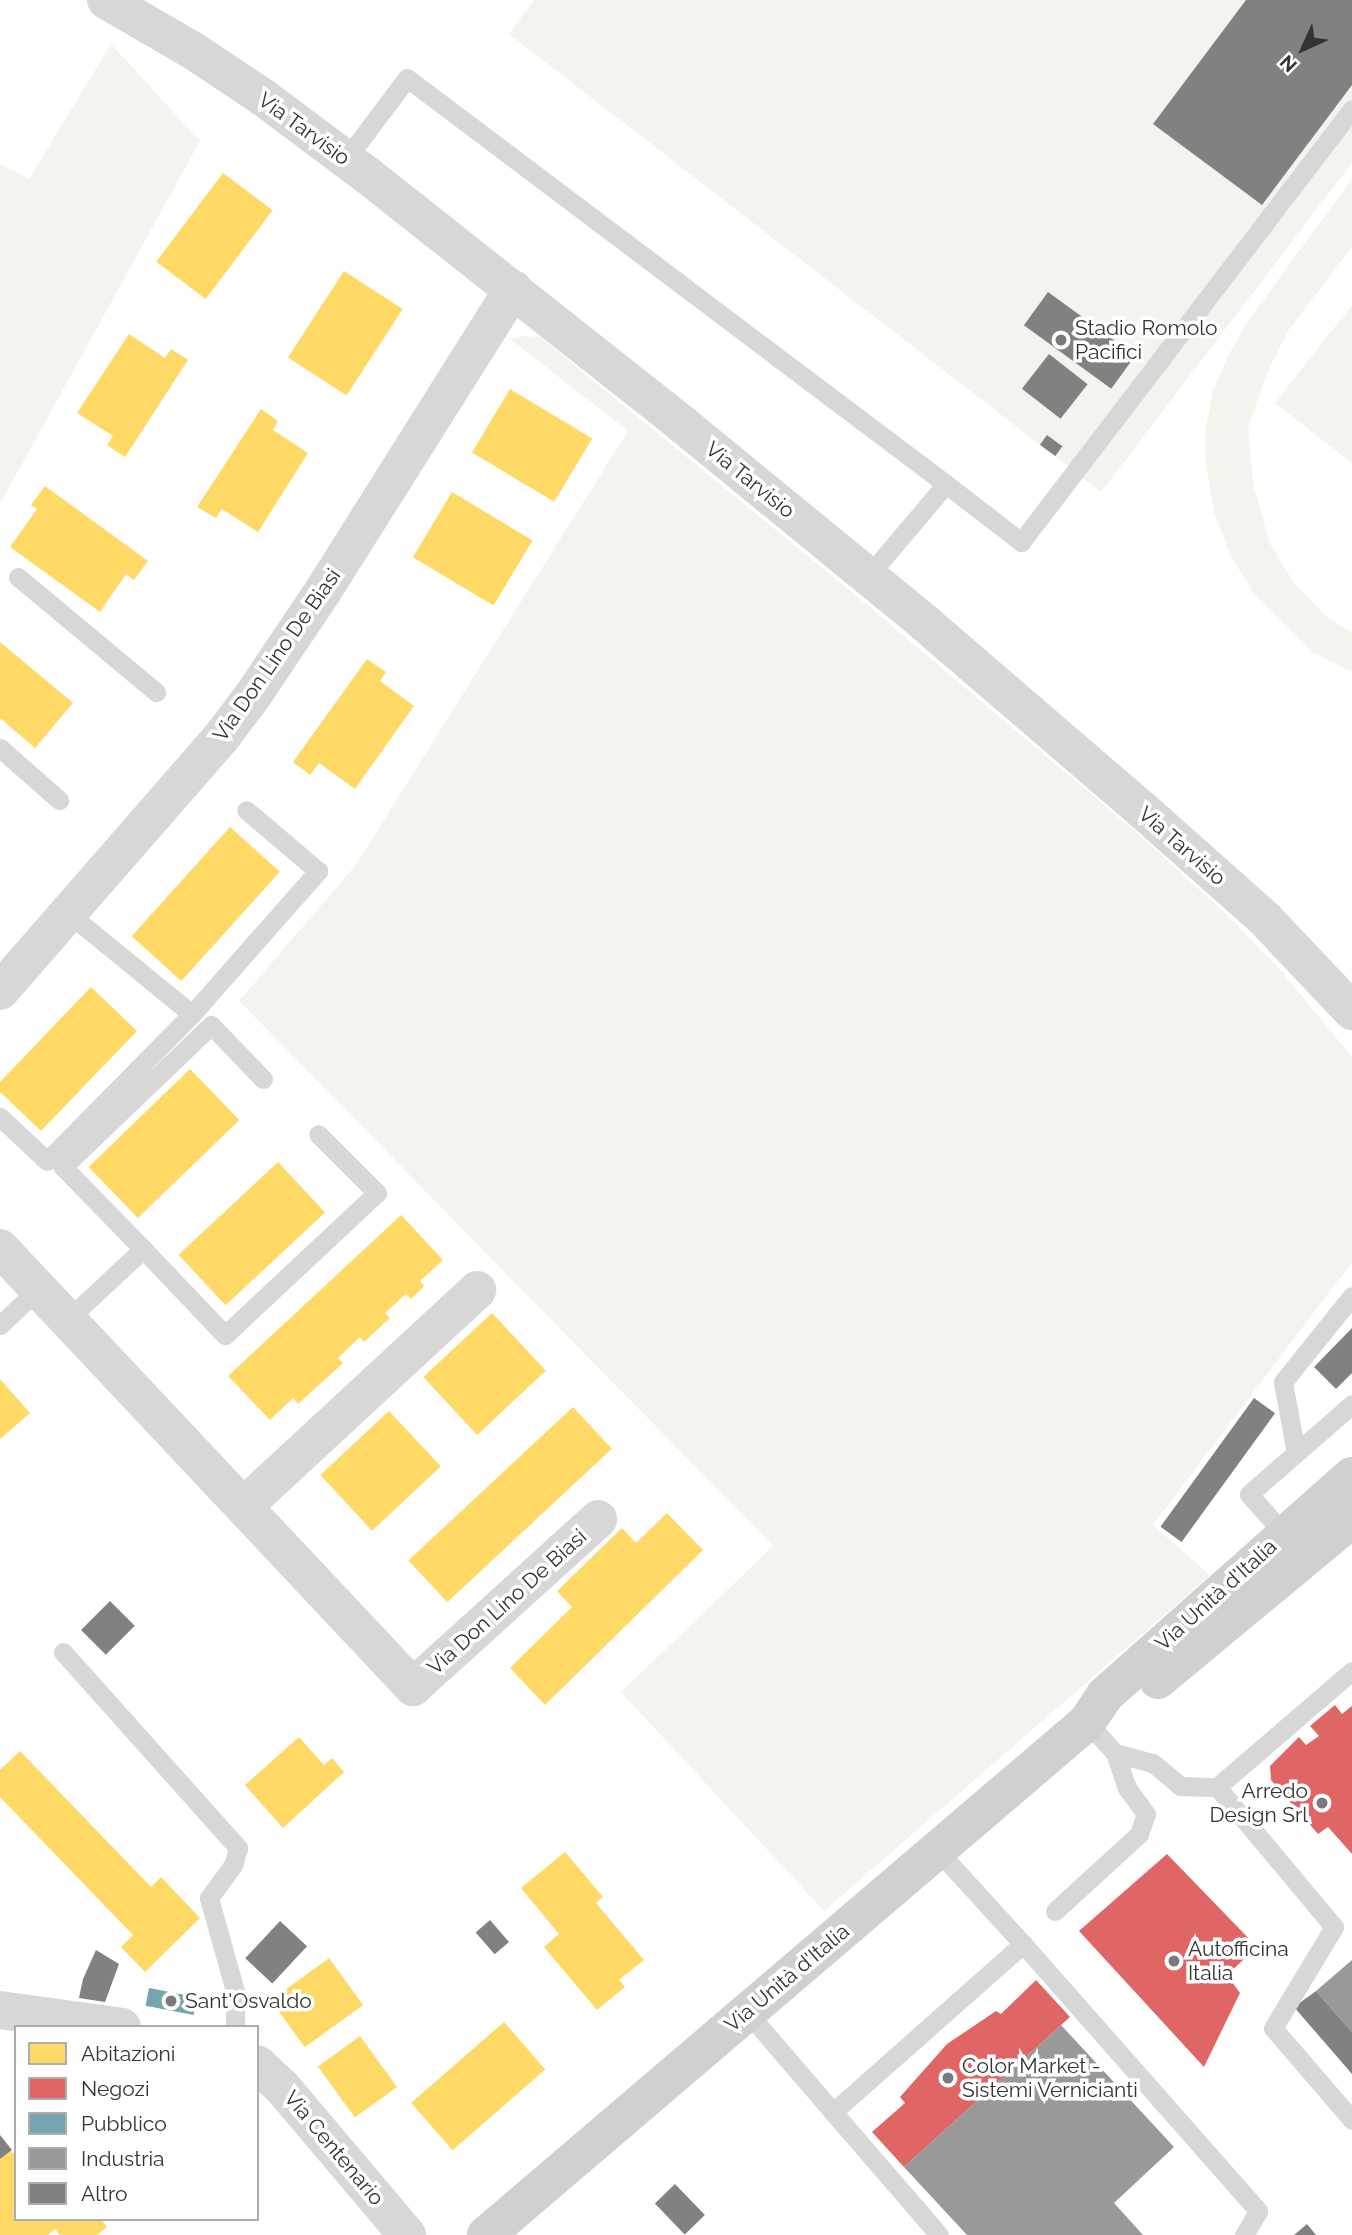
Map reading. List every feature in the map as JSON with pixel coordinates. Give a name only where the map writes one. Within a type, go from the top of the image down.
[{"type":"main road","name":"Via Unità d'Italia","points":[[486,2235],[1087,1721],[1105,1695],[1352,1476]]},
{"type":"main road","name":"Via Unità d'Italia","points":[[1087,1721],[1121,1710],[1352,1519]]},
{"type":"street","name":"Via Tarvisio","points":[[106,0],[195,52],[346,159],[513,289],[868,576],[1265,919],[1352,1011]]},
{"type":"street","name":"Via Don Lino De Biasi","points":[[0,991],[220,739],[254,694],[323,591],[513,289]]},
{"type":"street","name":"Via Don Lino De Biasi","points":[[0,1248],[413,1688],[598,1519]]},
{"type":"street","points":[[244,1506],[477,1290]]},
{"type":"street","points":[[0,2011],[107,2025]]},
{"type":"street","name":"Via Centenario","points":[[259,2066],[282,2087],[407,2235]]},
{"type":"lane","points":[[346,159],[407,78],[1021,542],[1076,474],[1352,109]]},
{"type":"lane","points":[[868,576],[946,484]]},
{"type":"lane","points":[[18,577],[156,692]]},
{"type":"lane","points":[[0,748],[60,800]]},
{"type":"lane","points":[[0,1117],[47,1161],[192,1014],[318,871],[246,810]]},
{"type":"lane","points":[[68,912],[192,1014]]},
{"type":"lane","points":[[263,1079],[211,1025],[63,1167],[225,1335],[377,1193],[318,1134]]},
{"type":"lane","points":[[68,1319],[143,1249]]},
{"type":"lane","points":[[0,1325],[39,1287]]},
{"type":"lane","points":[[1296,1452],[1283,1382],[1352,1296]]},
{"type":"lane","points":[[1284,1534],[1249,1494],[1352,1404]]},
{"type":"lane","points":[[63,1652],[238,1848],[233,1865],[209,1898],[235,1991],[236,2025]]},
{"type":"lane","points":[[1115,1753],[1153,1763],[1180,1786],[1217,1787],[1352,1671]]},
{"type":"lane","points":[[1055,1911],[1139,1834],[1146,1814],[1127,1788],[1115,1753],[1087,1721]]},
{"type":"lane","points":[[1217,1787],[1334,1927],[1273,2028],[1352,2120]]},
{"type":"lane","points":[[938,1851],[1258,2211],[1244,2235]]},
{"type":"lane","points":[[833,2112],[1023,1944]]},
{"type":"lane","points":[[747,2012],[939,2235]]},
{"type":"shaded area","name":"Stadio Romolo Pacifici","points":[[534,0],[1352,0],[1352,163],[1101,492],[509,34]]},
{"type":"shaded area","points":[[111,44],[200,141],[0,504],[0,164],[29,179]]},
{"type":"shaded area","points":[[1352,179],[1352,246],[1288,331],[1267,373],[1248,428],[1253,483],[1270,544],[1295,584],[1328,618],[1352,633],[1352,672],[1312,652],[1255,595],[1230,555],[1214,512],[1205,458],[1205,431],[1213,391],[1228,356],[1248,321]]},
{"type":"shaded area","points":[[1352,305],[1352,463],[1275,403]]},
{"type":"shaded area","points":[[522,336],[540,337],[854,594],[1136,832],[1227,915],[1283,973],[1352,1057],[1352,1262],[1153,1525],[1210,1575],[824,1911],[621,1692],[773,1546],[239,1001],[355,866],[628,431],[510,339]]},
{"type":"building: Abitazioni","points":[[223,173],[273,210],[206,299],[156,262]]},
{"type":"building: Abitazioni","points":[[344,271],[403,309],[347,396],[288,357]]},
{"type":"building: Abitazioni","points":[[129,334],[165,358],[171,349],[188,360],[125,457],[107,445],[113,436],[77,413]]},
{"type":"building: Abitazioni","points":[[510,389],[592,438],[554,502],[472,452]]},
{"type":"building: Abitazioni","points":[[261,409],[278,421],[273,430],[308,453],[258,532],[222,509],[216,518],[197,507]]},
{"type":"building: Abitazioni","points":[[45,486],[148,561],[134,580],[126,574],[100,612],[10,547],[37,509],[31,505]]},
{"type":"building: Abitazioni","points":[[452,492],[533,540],[493,606],[413,557]]},
{"type":"building: Abitazioni","points":[[0,642],[73,703],[35,748],[0,718]]},
{"type":"building: Abitazioni","points":[[367,659],[386,672],[380,681],[414,706],[355,789],[319,763],[310,775],[293,762]]},
{"type":"building: Abitazioni","points":[[230,827],[280,872],[181,981],[132,936]]},
{"type":"building: Abitazioni","points":[[91,987],[137,1031],[41,1131],[0,1092],[0,1082]]},
{"type":"building: Abitazioni","points":[[190,1069],[239,1120],[138,1218],[89,1167]]},
{"type":"building: Abitazioni","points":[[278,1162],[325,1212],[226,1305],[179,1255]]},
{"type":"building: Abitazioni","points":[[401,1215],[443,1260],[420,1281],[424,1286],[411,1299],[406,1294],[385,1313],[390,1318],[364,1342],[360,1337],[338,1358],[343,1363],[298,1404],[293,1398],[270,1420],[228,1376]]},
{"type":"building: Abitazioni","points":[[492,1313],[546,1371],[477,1435],[423,1377]]},
{"type":"building: Abitazioni","points":[[0,1379],[30,1413],[0,1439]]},
{"type":"building: Abitazioni","points":[[573,1407],[612,1449],[447,1602],[408,1560]]},
{"type":"building: Abitazioni","points":[[389,1411],[441,1467],[372,1531],[320,1475]]},
{"type":"building: Abitazioni","points":[[667,1513],[703,1550],[545,1705],[510,1668],[572,1607],[557,1591],[622,1528],[636,1543]]},
{"type":"building: Abitazioni","points":[[299,1737],[324,1765],[332,1758],[344,1772],[283,1828],[245,1785]]},
{"type":"building: Abitazioni","points":[[20,1751],[151,1887],[161,1877],[200,1918],[145,1972],[121,1947],[133,1935],[0,1797],[0,1770]]},
{"type":"building: Abitazioni","points":[[565,1852],[603,1897],[596,1903],[644,1960],[619,1980],[625,1987],[597,2010],[544,1947],[559,1934],[521,1888]]},
{"type":"building: Abitazioni","points":[[329,1958],[363,2005],[305,2047],[271,2000]]},
{"type":"building: Abitazioni","points":[[504,2022],[545,2070],[453,2150],[411,2103]]},
{"type":"building: Abitazioni","points":[[360,2036],[397,2087],[355,2118],[318,2067]]},
{"type":"building: Abitazioni","points":[[11,2151],[14,2154],[14,2221],[102,2221],[107,2227],[97,2235],[60,2235],[55,2229],[48,2235],[0,2235],[0,2159]]},
{"type":"building: Negozi","name":"Arredo Design Srl","points":[[1335,1705],[1342,1714],[1352,1706],[1352,1854],[1328,1827],[1318,1834],[1271,1780],[1270,1766],[1299,1737],[1306,1745],[1319,1736],[1310,1726]]},
{"type":"building: Negozi","name":"Autofficina Italia","points":[[1167,1854],[1257,1947],[1227,1975],[1240,1993],[1204,2067],[1079,1931]]},
{"type":"building: Negozi","points":[[1036,1980],[1070,2017],[904,2167],[872,2132],[905,2103],[900,2097],[947,2044],[996,2011],[1001,2014]]},
{"type":"building: Pubblico","name":"Sant'Osvaldo","points":[[149,1988],[197,1997],[194,2015],[146,2006]]},
{"type":"building: Industria","points":[[1352,1960],[1352,2032],[1316,1991]]},
{"type":"building: Industria","points":[[1061,2025],[1174,2147],[1114,2203],[1143,2235],[967,2235],[904,2167]]},
{"type":"building: Altro","points":[[1246,0],[1352,0],[1352,85],[1262,205],[1153,124]]},
{"type":"building: Altro","points":[[1048,292],[1135,355],[1111,389],[1024,325]]},
{"type":"building: Altro","points":[[1049,354],[1088,384],[1061,419],[1022,389]]},
{"type":"building: Altro","points":[[1047,435],[1062,446],[1055,456],[1040,445]]},
{"type":"building: Altro","points":[[1352,1328],[1352,1373],[1336,1389],[1314,1367]]},
{"type":"building: Altro","points":[[1254,1398],[1275,1413],[1182,1542],[1161,1527]]},
{"type":"building: Altro","points":[[110,1601],[135,1626],[106,1655],[81,1630]]},
{"type":"building: Altro","points":[[490,1920],[509,1942],[495,1954],[476,1932]]},
{"type":"building: Altro","points":[[280,1921],[307,1946],[272,1984],[245,1958]]},
{"type":"building: Altro","points":[[96,1950],[119,1964],[105,2002],[79,1998],[83,1979]]},
{"type":"building: Altro","points":[[1316,1991],[1352,2032],[1352,2074],[1294,2007]]},
{"type":"building: Altro","points":[[0,2135],[12,2150],[0,2159]]},
{"type":"building: Altro","points":[[675,2184],[705,2215],[685,2234],[655,2203]]},
{"type":"building: Altro","points":[[1307,2224],[1316,2235],[1294,2235]]},
{"type":"place","name":"Stadio Romolo Pacifici","points":[[1061,340]]},
{"type":"place","name":"Arredo Design Srl","points":[[1322,1803]]},
{"type":"place","name":"Autofficina Italia","points":[[1174,1961]]},
{"type":"place","name":"Sant'Osvaldo","points":[[171,2001]]},
{"type":"place","name":"Color Market - Sistemi Vernicianti","points":[[948,2078]]}]
